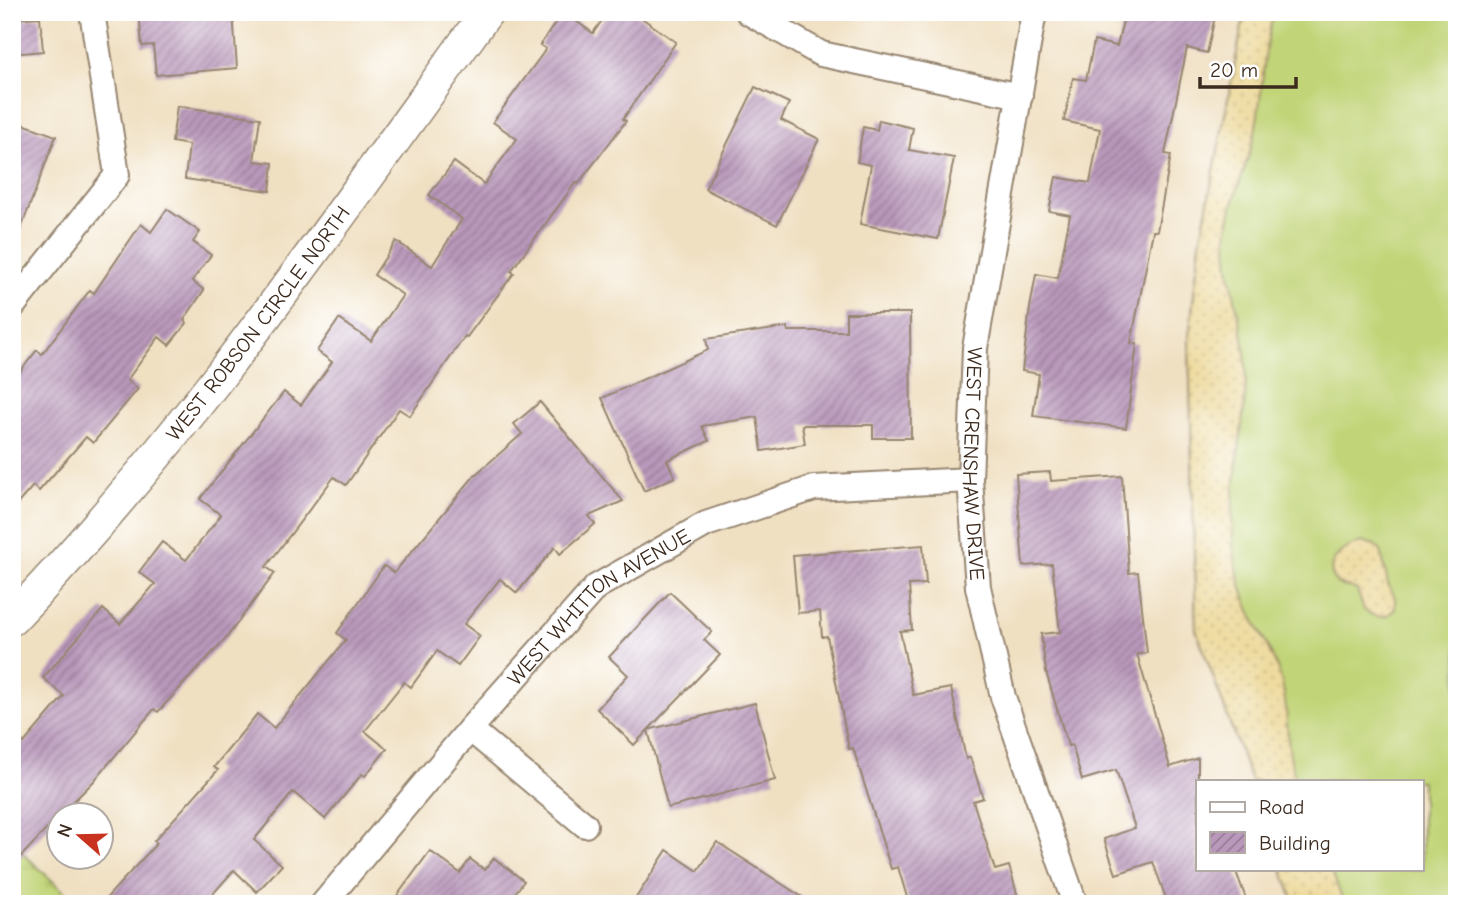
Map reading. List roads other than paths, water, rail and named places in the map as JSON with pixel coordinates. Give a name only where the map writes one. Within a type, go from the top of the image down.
[{"type":"street","points":[[12,307],[117,175],[92,12]]},
{"type":"street","name":"WEST ROBSON CIRCLE NORTH","points":[[12,619],[115,505],[254,332],[487,12]]},
{"type":"street","points":[[748,12],[821,54],[1020,96]]},
{"type":"street","name":"WEST CRENSHAW DRIVE","points":[[1034,12],[975,348],[970,480],[978,587],[1003,697],[1075,904]]},
{"type":"street","name":"WEST WHITTON AVENUE","points":[[323,904],[470,729],[596,587],[706,524],[814,488],[970,480]]},
{"type":"street","points":[[470,729],[585,825]]}]
